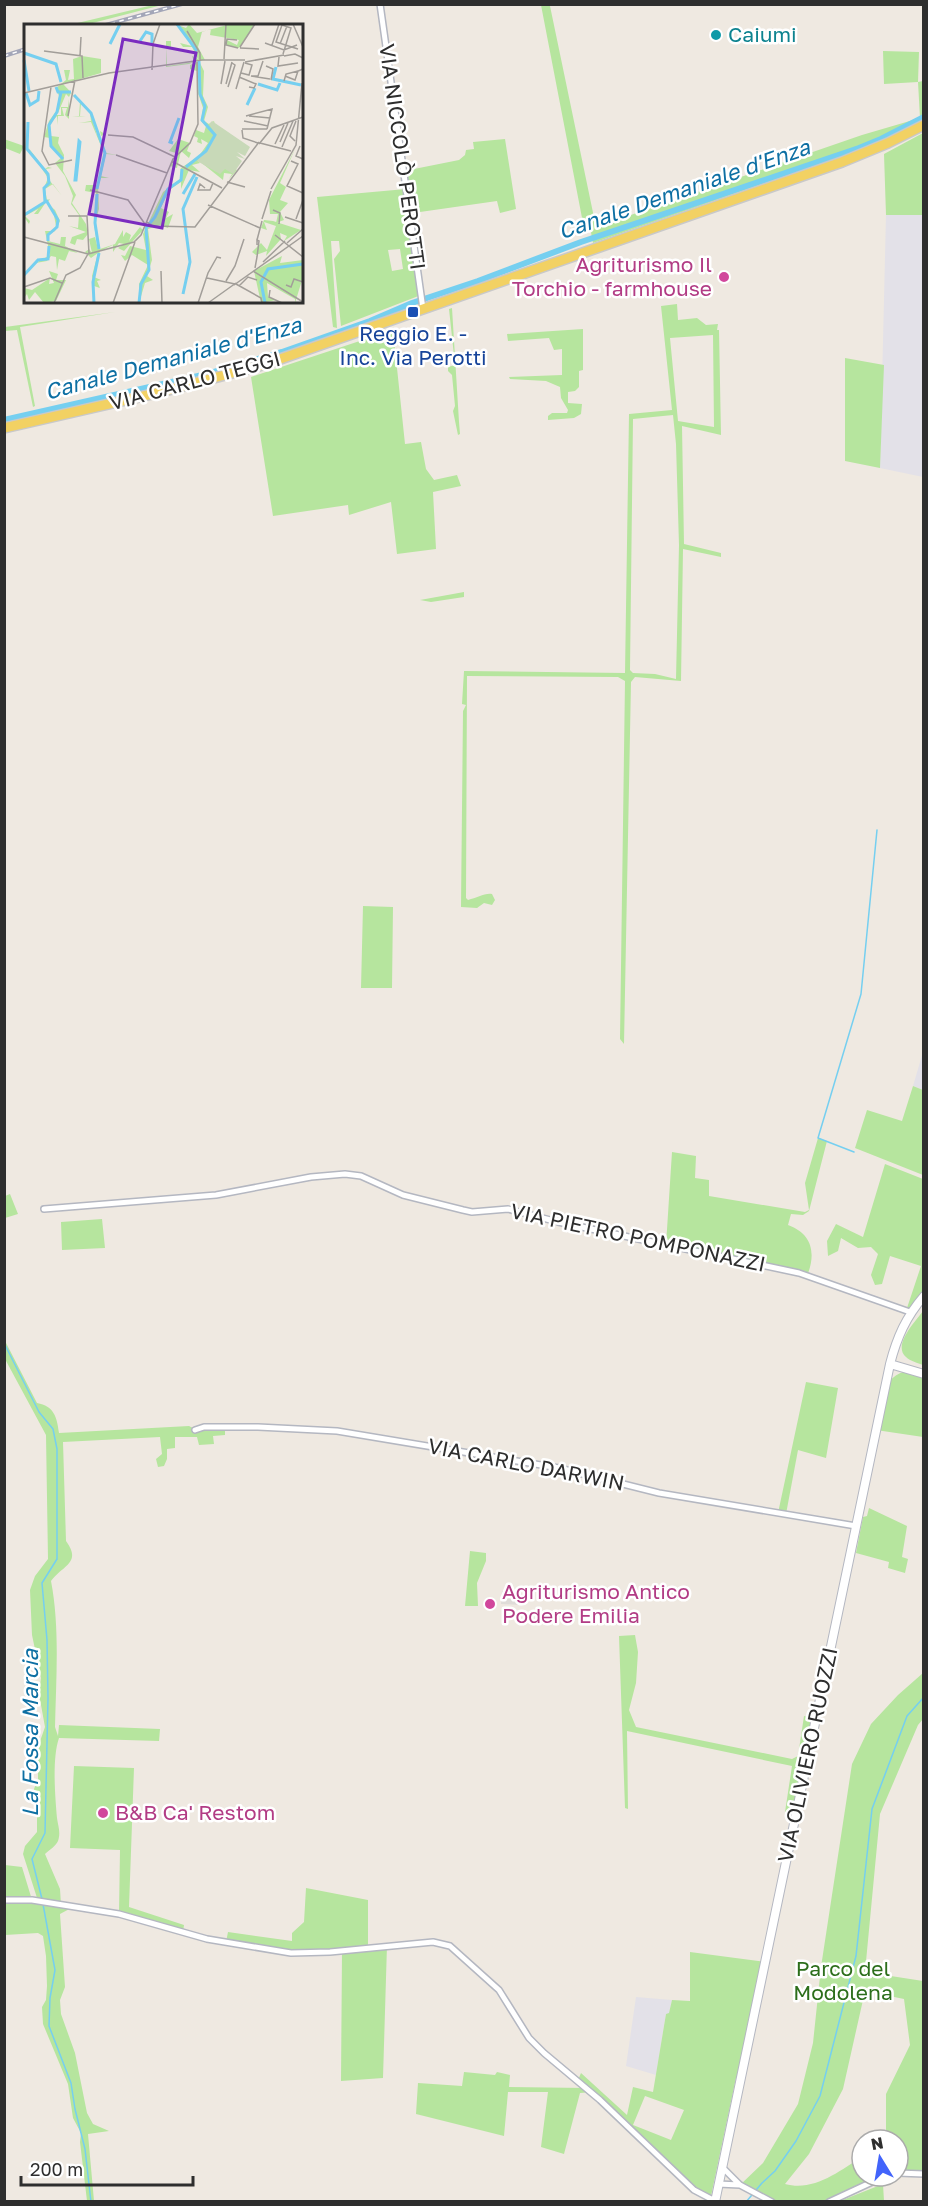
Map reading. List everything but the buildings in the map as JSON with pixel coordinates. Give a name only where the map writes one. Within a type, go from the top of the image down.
[{"type":"main road","name":"VIA CARLO TEGGI","points":[[4,428],[250,369],[422,302],[852,158],[924,125]]},
{"type":"street","name":"VIA NICCOLÒ PEROTTI","points":[[380,4],[422,302]]},
{"type":"street","name":"VIA PIETRO POMPONAZZI","points":[[44,1209],[208,1196],[311,1177],[354,1174],[403,1195],[463,1210],[472,1212],[508,1209],[558,1222],[799,1273],[910,1312]]},
{"type":"street","name":"VIA OLIVIERO RUOZZI","points":[[715,2201],[890,1364],[899,1332],[910,1312],[924,1296]]},
{"type":"street","points":[[890,1364],[924,1374]]},
{"type":"street","name":"VIA CARLO DARWIN","points":[[195,1430],[204,1427],[258,1427],[338,1431],[559,1468],[659,1493],[856,1526]]},
{"type":"street","points":[[4,1900],[32,1900],[124,1915],[207,1938],[291,1953],[330,1952],[433,1942],[450,1946],[499,1990],[529,2038],[544,2053],[600,2100],[694,2190],[715,2201]]},
{"type":"street","points":[[722,2167],[740,2185],[772,2201]]},
{"type":"street","points":[[718,2184],[740,2185]]},
{"type":"street","points":[[829,2202],[859,2188]]},
{"type":"shaded area","points":[[886,215],[923,215],[923,477],[880,468]]},
{"type":"shaded area","points":[[923,1052],[923,1090],[913,1086]]},
{"type":"shaded area","points":[[502,1591],[521,1592],[520,1605],[501,1604]]},
{"type":"shaded area","points":[[636,1997],[672,2000],[669,2014],[666,2014],[656,2075],[626,2066]]},
{"type":"green space","points":[[153,5],[162,5],[89,24],[73,24]]},
{"type":"green space","points":[[541,5],[550,6],[596,227],[862,135],[920,118],[918,82],[923,81],[923,117],[866,148],[593,243],[589,222],[583,223]]},
{"type":"green space","points":[[883,51],[919,52],[918,82],[884,84]]},
{"type":"green space","points":[[923,133],[923,215],[886,215],[884,154]]},
{"type":"green space","points":[[4,139],[24,146],[20,154],[5,148]]},
{"type":"green space","points":[[505,139],[516,209],[500,213],[497,201],[413,213],[407,172],[409,170],[459,160],[465,155],[466,150],[474,149],[473,142]]},
{"type":"green space","points":[[406,189],[421,295],[341,326],[334,259],[340,251],[339,241],[331,241],[337,328],[333,327],[317,197]],"holes":[[[400,249],[403,269],[392,271],[388,250]]]},
{"type":"green space","points":[[677,304],[678,320],[697,318],[706,325],[718,324],[721,435],[682,426],[684,544],[721,553],[721,557],[683,549],[681,681],[635,677],[631,682],[624,1044],[620,1039],[625,681],[618,677],[467,676],[466,898],[468,900],[492,894],[495,900],[492,905],[484,903],[477,908],[461,907],[463,711],[466,705],[462,704],[464,671],[625,673],[629,414],[672,410],[661,306]],"holes":[[[713,335],[714,427],[678,421],[670,338]],[[673,415],[679,545],[676,679],[655,674],[633,673],[630,670],[633,419]]]},
{"type":"green space","points":[[452,308],[460,434],[458,435],[453,411],[455,406],[452,375],[448,371],[448,367],[455,365],[449,309]]},
{"type":"green space","points":[[115,312],[20,327],[35,406],[33,407],[17,330],[5,331],[5,327]]},
{"type":"green space","points":[[583,329],[583,370],[579,371],[579,387],[575,391],[568,392],[568,403],[582,404],[581,414],[574,418],[548,420],[548,416],[552,413],[567,413],[568,410],[561,398],[560,387],[546,381],[510,379],[509,377],[562,375],[562,349],[554,350],[549,338],[508,341],[507,334]]},
{"type":"green space","points":[[393,330],[405,444],[421,442],[426,469],[434,480],[457,475],[461,486],[433,492],[436,549],[397,554],[391,502],[349,515],[348,505],[273,516],[251,377]]},
{"type":"green space","points":[[845,358],[884,365],[880,468],[845,461]]},
{"type":"green space","points":[[464,592],[464,597],[431,602],[420,600]]},
{"type":"green space","points":[[363,906],[393,907],[392,988],[361,988]]},
{"type":"green space","points":[[913,1086],[923,1090],[923,1175],[855,1148],[867,1110],[902,1121]]},
{"type":"green space","points":[[818,1138],[827,1141],[809,1211],[803,1215],[791,1214],[788,1225],[803,1234],[810,1246],[812,1253],[807,1276],[666,1245],[672,1152],[696,1156],[695,1178],[709,1180],[709,1196],[805,1212],[809,1210],[805,1183]]},
{"type":"green space","points":[[885,1164],[923,1179],[923,1293],[910,1312],[906,1311],[921,1266],[890,1256],[882,1284],[875,1285],[871,1275],[878,1254],[871,1247],[858,1248],[841,1238],[838,1251],[828,1256],[827,1241],[836,1224],[863,1237]]},
{"type":"green space","points":[[10,1194],[18,1214],[5,1218],[5,1196]]},
{"type":"green space","points":[[102,1219],[105,1248],[62,1250],[61,1222]]},
{"type":"green space","points":[[923,1311],[923,1365],[906,1357],[902,1352],[902,1346],[907,1333]]},
{"type":"green space","points":[[4,1339],[37,1403],[43,1404],[54,1413],[59,1433],[189,1426],[195,1429],[225,1427],[225,1435],[213,1436],[214,1444],[199,1445],[197,1437],[175,1437],[175,1448],[167,1449],[164,1466],[158,1467],[156,1459],[162,1454],[160,1437],[63,1442],[66,1541],[72,1554],[69,1563],[51,1581],[56,1635],[55,1727],[58,1736],[59,1725],[160,1729],[159,1741],[59,1738],[55,1756],[59,1835],[57,1843],[45,1854],[60,1889],[61,1905],[73,1907],[60,1914],[65,1987],[60,2000],[61,2014],[75,2053],[87,2113],[93,2124],[109,2131],[88,2134],[94,2201],[87,2201],[81,2133],[73,2118],[68,2084],[43,2024],[42,2007],[46,2000],[47,1986],[43,1936],[38,1933],[5,1935],[5,1865],[22,1867],[32,1900],[38,1901],[23,1854],[25,1846],[37,1832],[34,1789],[38,1779],[38,1747],[45,1727],[39,1694],[41,1678],[32,1635],[30,1590],[35,1576],[48,1559],[46,1435],[5,1359]]},
{"type":"green space","points":[[910,1370],[923,1374],[923,1437],[876,1430],[881,1401],[887,1385],[892,1378]]},
{"type":"green space","points":[[806,1382],[838,1388],[826,1458],[798,1450],[786,1514],[778,1513]]},
{"type":"green space","points":[[869,1508],[907,1526],[902,1557],[908,1559],[905,1573],[888,1568],[889,1562],[856,1553],[863,1517],[867,1516]]},
{"type":"green space","points":[[470,1551],[486,1553],[486,1561],[477,1583],[478,1606],[465,1606]]},
{"type":"green space","points":[[635,1635],[638,1652],[636,1683],[629,1710],[636,1727],[792,1759],[798,1756],[804,1716],[812,1718],[793,1811],[785,1812],[792,1766],[627,1731],[628,1809],[625,1808],[619,1636]]},
{"type":"green space","name":"Parco del Modolena","points":[[923,1673],[923,1719],[918,1725],[880,1814],[865,1972],[923,1981],[923,2174],[910,2173],[910,2128],[886,2128],[886,2094],[910,2045],[904,1999],[865,1991],[843,2089],[809,2154],[785,2184],[796,2186],[816,2183],[850,2165],[850,2188],[858,2188],[829,2201],[772,2201],[740,2185],[763,2163],[798,2104],[813,2043],[821,1967],[852,1764],[871,1724]]},
{"type":"green space","points":[[74,1766],[134,1768],[129,1907],[184,1925],[183,1932],[119,1914],[120,1850],[70,1848]]},
{"type":"green space","points":[[306,1888],[368,1900],[368,1947],[387,1945],[383,2078],[341,2081],[342,1951],[308,1953],[226,1942],[228,1932],[292,1941],[292,1933],[304,1922]]},
{"type":"green space","points":[[690,1952],[765,1962],[753,2018],[749,2018],[747,2027],[751,2027],[740,2078],[736,2078],[711,2196],[698,2190],[592,2092],[580,2093],[564,2154],[541,2147],[548,2092],[508,2092],[504,2136],[416,2114],[418,2083],[462,2086],[464,2072],[495,2075],[497,2072],[510,2075],[509,2087],[586,2088],[578,2080],[581,2073],[627,2115],[633,2087],[653,2092],[666,2014],[669,2013],[672,2000],[690,2001]],"holes":[[[645,2096],[684,2110],[671,2140],[633,2125]]]},
{"type":"green space","points":[[873,2188],[883,2188],[884,2201],[840,2201]]},
{"type":"waterway","name":"Canale Demaniale d'Enza","points":[[4,420],[207,374],[282,352],[581,242],[859,148],[924,117]]},
{"type":"waterway","points":[[854,1152],[818,1138],[861,994],[877,830]]},
{"type":"waterway","name":"La Fossa Marcia","points":[[4,1343],[39,1412],[53,1429],[57,1449],[57,1559],[42,1583],[47,1640],[48,1698],[45,1833],[32,1859],[42,1899]]},
{"type":"waterway","points":[[746,2202],[775,2171],[796,2141],[820,2096],[856,1956],[872,1809],[907,1716],[924,1697]]},
{"type":"waterway","name":"La Fossa Marcia","points":[[43,1904],[55,1970],[50,1998],[49,2026],[71,2083],[85,2149],[91,2202]]},
{"type":"railway","points":[[109,24],[182,4]]},
{"type":"railway","points":[[4,56],[24,50]]},
{"type":"place","name":"Caiumi","points":[[716,35]]},
{"type":"place","name":"Agriturismo Il Torchio - farmhouse","points":[[724,277]]},
{"type":"place","name":"Reggio E. - Inc. Via Perotti","points":[[413,312]]},
{"type":"place","name":"Agriturismo Antico Podere Emilia","points":[[490,1604]]},
{"type":"place","name":"B&B Ca' Restom","points":[[103,1813]]}]
